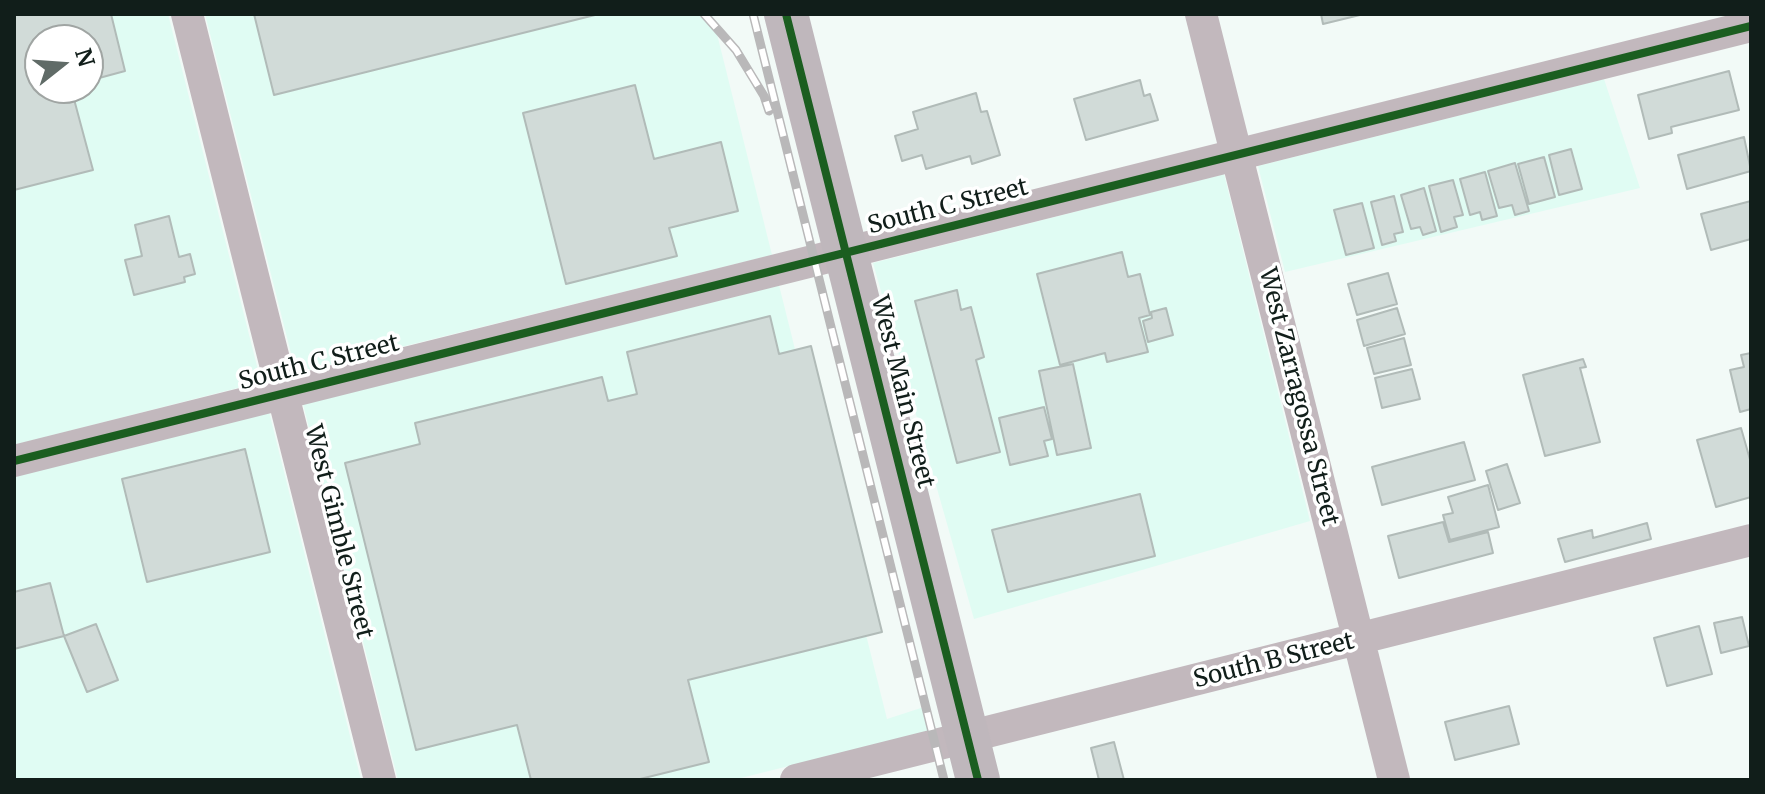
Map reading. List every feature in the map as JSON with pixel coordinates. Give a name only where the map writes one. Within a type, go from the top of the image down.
[{"type":"main road","name":"West Main Street","points":[[786,14],[978,780]]},
{"type":"street","name":"West Gimble Street","points":[[187,14],[380,780]]},
{"type":"street","name":"West Zarragossa Street","points":[[1201,14],[1394,780]]},
{"type":"street","name":"South C Street","points":[[14,461],[1751,26]]},
{"type":"street","name":"South B Street","points":[[796,780],[1751,540]]},
{"type":"shaded area","points":[[14,14],[168,14],[261,382],[14,445]]},
{"type":"shaded area","points":[[205,14],[712,14],[772,255],[296,373]]},
{"type":"shaded area","points":[[1604,79],[1640,188],[1285,272],[1258,166]]},
{"type":"shaded area","points":[[1224,174],[1310,521],[974,619],[873,263]]},
{"type":"shaded area","points":[[779,285],[887,719],[927,706],[933,730],[733,780],[398,780],[303,404]]},
{"type":"shaded area","points":[[269,412],[361,780],[14,780],[14,477]]},
{"type":"building","points":[[14,14],[111,14],[125,71],[104,77],[104,24],[24,24],[24,104],[75,104],[93,170],[14,190]]},
{"type":"building","points":[[254,14],[599,14],[274,95]]},
{"type":"building","points":[[1321,14],[1364,14],[1323,24]]},
{"type":"building","points":[[1729,71],[1739,110],[1671,127],[1672,133],[1649,139],[1638,95]]},
{"type":"building","points":[[1140,80],[1144,96],[1150,94],[1158,120],[1086,140],[1074,99]]},
{"type":"building","points":[[635,85],[654,159],[721,142],[738,211],[669,228],[677,256],[566,284],[523,113]]},
{"type":"building","points":[[976,93],[981,112],[987,111],[1000,155],[972,164],[970,156],[926,169],[922,155],[902,161],[895,136],[918,129],[913,112]]},
{"type":"building","points":[[1744,137],[1751,171],[1687,189],[1678,155]]},
{"type":"building","points":[[1571,149],[1582,189],[1559,195],[1549,155]]},
{"type":"building","points":[[1544,157],[1555,197],[1529,204],[1518,164]]},
{"type":"building","points":[[1515,163],[1529,211],[1515,215],[1512,205],[1499,208],[1488,171]]},
{"type":"building","points":[[1485,172],[1497,216],[1482,220],[1480,212],[1470,215],[1460,179]]},
{"type":"building","points":[[1453,180],[1463,215],[1454,217],[1457,227],[1441,232],[1429,186]]},
{"type":"building","points":[[1424,188],[1436,231],[1423,235],[1420,227],[1411,229],[1401,195]]},
{"type":"building","points":[[1394,196],[1403,232],[1394,234],[1396,241],[1382,245],[1371,202]]},
{"type":"building","points":[[1751,201],[1751,239],[1711,250],[1701,214]]},
{"type":"building","points":[[1362,203],[1374,248],[1346,255],[1334,210]]},
{"type":"building","points":[[169,216],[179,257],[190,254],[195,274],[184,277],[185,282],[134,295],[125,260],[142,256],[135,225]]},
{"type":"building","points":[[1122,252],[1128,277],[1140,274],[1150,315],[1139,318],[1148,352],[1107,362],[1105,353],[1060,365],[1037,274]]},
{"type":"building","points":[[1388,273],[1397,304],[1357,315],[1348,284]]},
{"type":"building","points":[[957,290],[961,310],[971,307],[984,357],[976,360],[1000,452],[957,463],[915,301]]},
{"type":"building","points":[[1166,308],[1173,335],[1148,342],[1143,321],[1152,318],[1151,312]]},
{"type":"building","points":[[1397,308],[1405,334],[1364,346],[1357,320]]},
{"type":"building","points":[[770,316],[779,354],[811,346],[882,632],[688,680],[709,762],[636,780],[531,780],[517,725],[416,750],[345,463],[420,444],[415,423],[602,377],[608,401],[637,394],[627,352]]},
{"type":"building","points":[[1404,338],[1411,365],[1374,374],[1367,348]]},
{"type":"building","points":[[1751,353],[1751,409],[1740,412],[1730,370],[1744,367],[1741,355]]},
{"type":"building","points":[[1583,359],[1586,367],[1580,368],[1600,442],[1545,456],[1523,375]]},
{"type":"building","points":[[1073,364],[1091,448],[1057,455],[1039,371]]},
{"type":"building","points":[[1412,369],[1420,399],[1382,408],[1375,378]]},
{"type":"building","points":[[1044,407],[1052,439],[1044,441],[1048,456],[1010,465],[999,418]]},
{"type":"building","points":[[1741,428],[1751,463],[1751,497],[1716,507],[1697,440]]},
{"type":"building","points":[[1464,442],[1475,480],[1382,505],[1372,467]]},
{"type":"building","points":[[245,449],[270,552],[147,582],[122,479]]},
{"type":"building","points":[[1507,464],[1520,503],[1498,510],[1486,471]]},
{"type":"building","points":[[1488,485],[1499,527],[1450,540],[1443,515],[1453,513],[1448,497]]},
{"type":"building","points":[[1140,494],[1155,556],[1008,592],[992,530]]},
{"type":"building","points":[[1443,522],[1449,542],[1488,532],[1493,553],[1399,578],[1388,536]]},
{"type":"building","points":[[1647,523],[1651,539],[1565,562],[1558,539],[1592,530],[1593,538]]},
{"type":"building","points":[[50,583],[64,636],[14,649],[14,592]]},
{"type":"building","points":[[1742,617],[1749,646],[1721,653],[1714,623]]},
{"type":"building","points":[[96,624],[118,680],[87,692],[64,636]]},
{"type":"building","points":[[1699,626],[1712,674],[1667,686],[1654,638]]},
{"type":"building","points":[[1509,706],[1519,744],[1455,760],[1445,722]]},
{"type":"building","points":[[1114,742],[1124,780],[1099,780],[1091,748]]},
{"type":"railway","points":[[704,14],[736,50],[764,96],[769,111]]},
{"type":"railway","points":[[753,14],[944,780]]},
{"type":"cycle path","points":[[786,14],[978,780]]},
{"type":"cycle path","points":[[14,461],[1751,26]]}]
